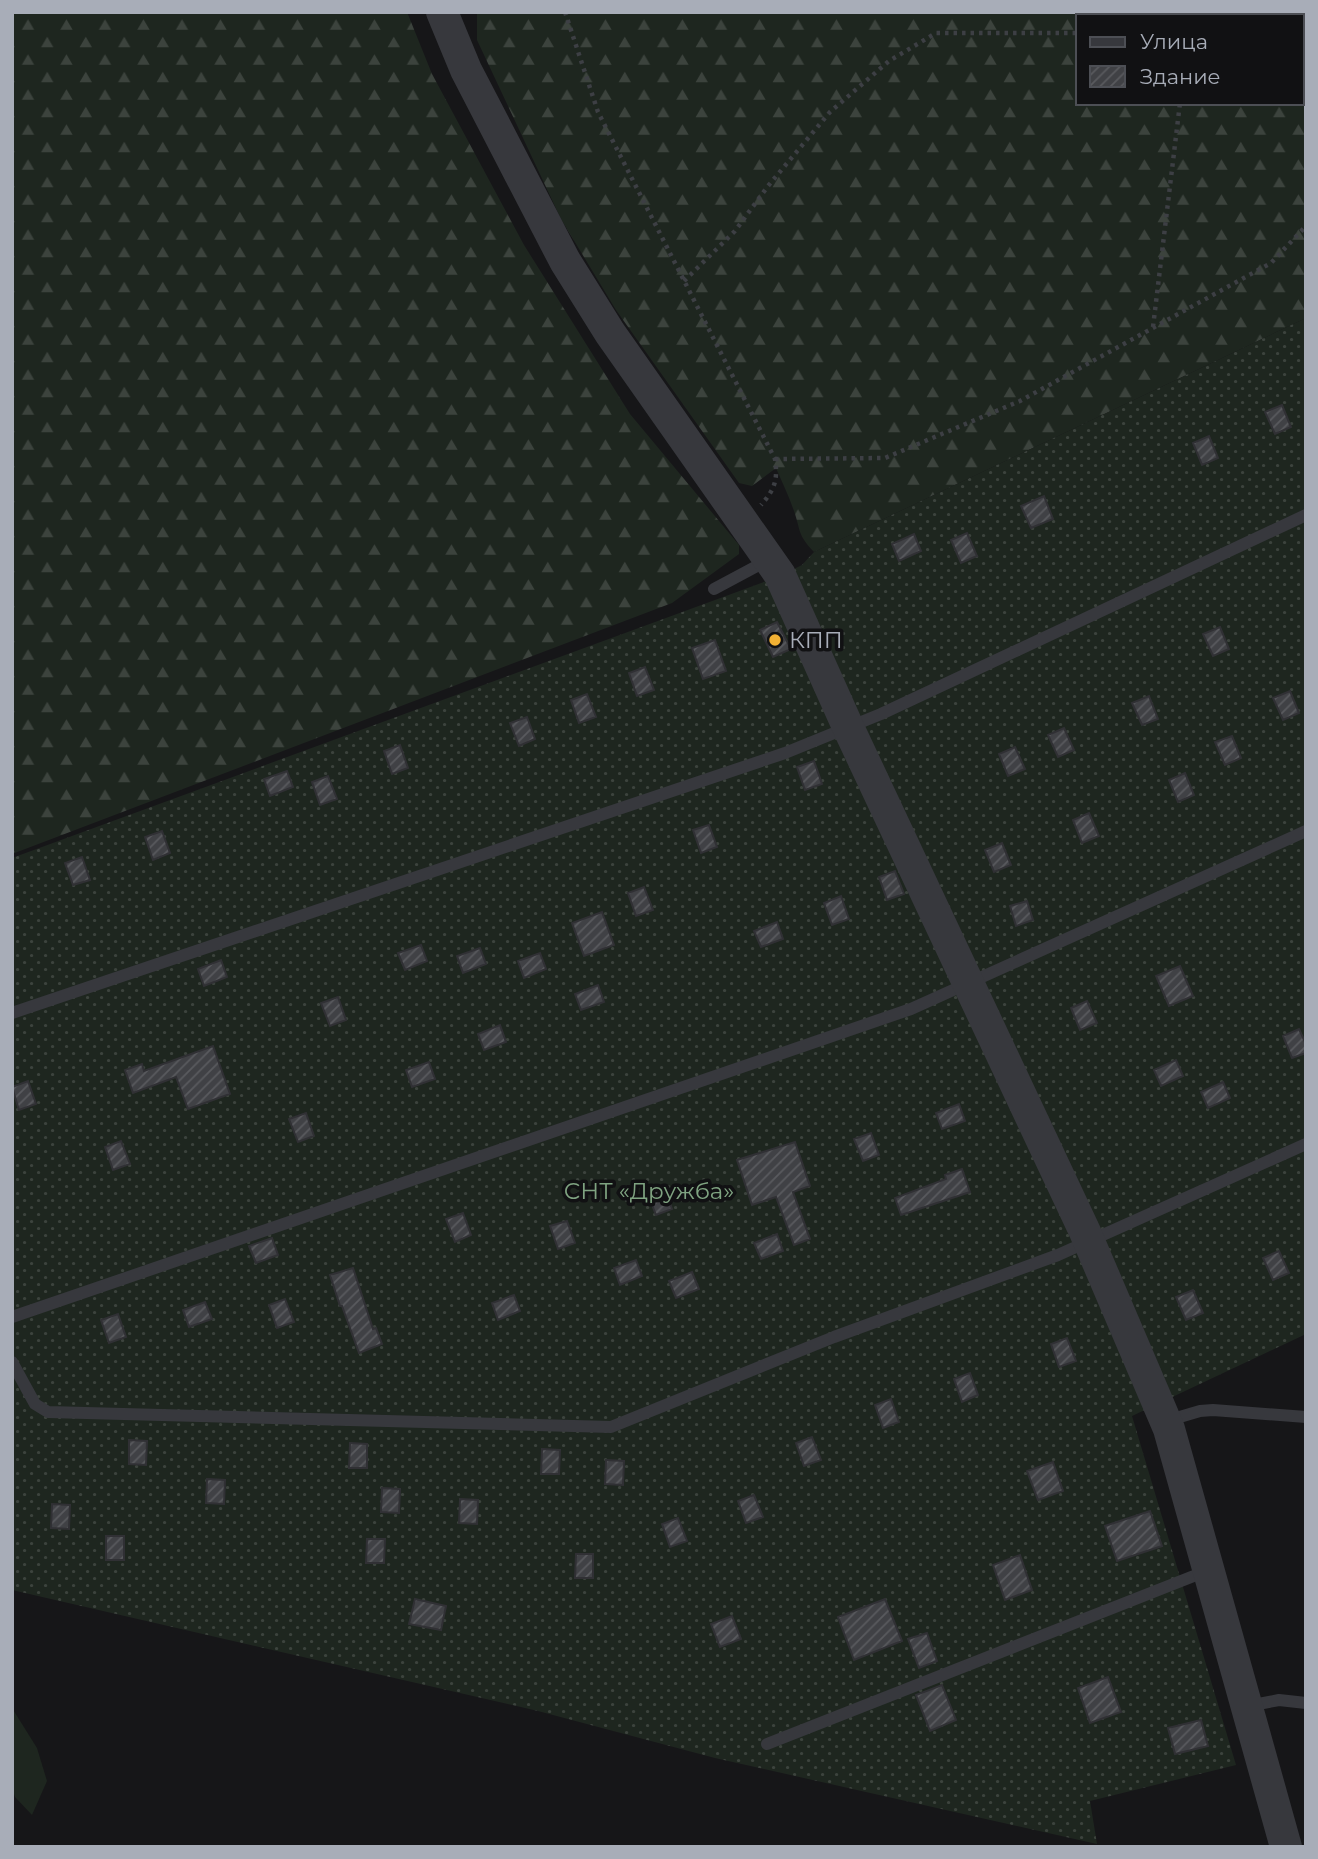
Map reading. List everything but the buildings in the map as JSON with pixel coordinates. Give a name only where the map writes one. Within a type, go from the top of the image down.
[{"type":"street","points":[[442,12],[466,70],[565,261],[663,409],[770,559],[1089,1241],[1166,1421],[1286,1847]]},
{"type":"lane","points":[[12,1013],[785,753],[881,714],[1306,515]]},
{"type":"lane","points":[[714,589],[770,559]]},
{"type":"lane","points":[[12,1317],[911,1009],[1306,831]]},
{"type":"lane","points":[[12,1362],[35,1404],[48,1412],[611,1427],[834,1337],[1058,1255],[1306,1144]]},
{"type":"lane","points":[[1166,1421],[1213,1410],[1306,1417]]},
{"type":"lane","points":[[767,1744],[1209,1570]]},
{"type":"lane","points":[[1247,1706],[1279,1700],[1306,1703]]},
{"type":"path","points":[[565,12],[598,112],[775,459],[778,481],[771,494],[755,510]]},
{"type":"path","points":[[684,281],[735,231],[768,186],[830,112],[889,61],[936,33],[1076,33]]},
{"type":"path","points":[[1153,327],[1180,105]]},
{"type":"path","points":[[775,459],[885,458],[1020,401],[1270,262],[1306,226]]},
{"type":"green space","points":[[12,12],[407,12],[432,74],[524,245],[630,414],[739,545],[739,554],[672,603],[12,854]]},
{"type":"green space","points":[[477,12],[1306,12],[1306,318],[814,552],[802,536],[776,468],[752,486],[739,483],[616,310],[561,219],[477,40]]},
{"type":"green space","name":"СНТ «Дружба»","points":[[1306,318],[1306,1334],[1132,1416],[1236,1765],[1090,1801],[1097,1844],[715,1758],[538,1711],[12,1590],[12,858],[780,576],[802,565],[814,552]]},
{"type":"green space","points":[[12,1708],[37,1748],[47,1781],[32,1815],[15,1797],[12,1788]]},
{"type":"place","name":"КПП","points":[[775,640]]}]
